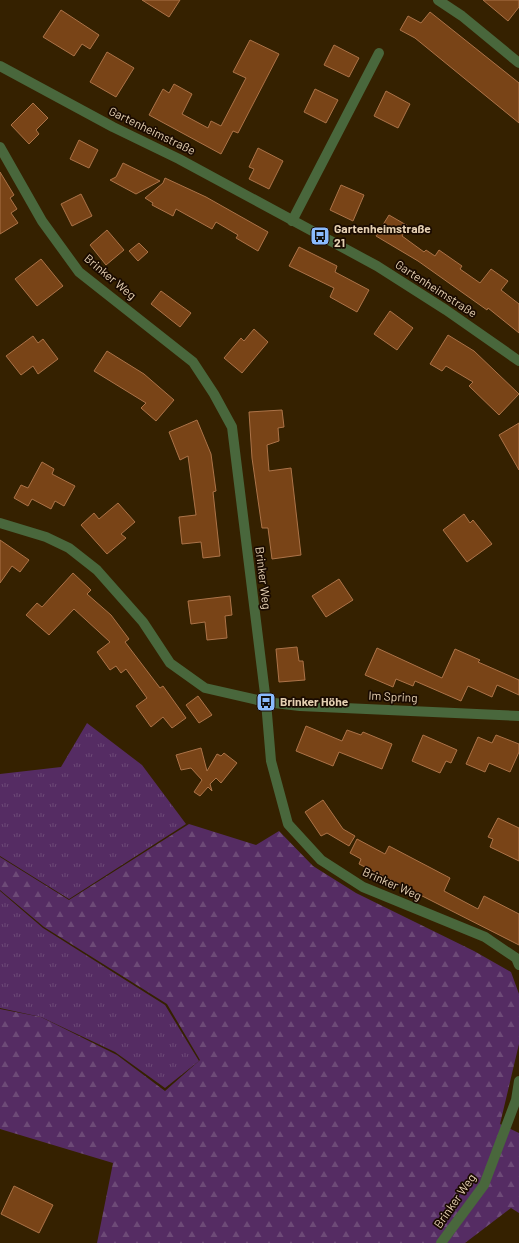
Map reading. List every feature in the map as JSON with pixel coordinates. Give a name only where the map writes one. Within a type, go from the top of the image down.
[{"type":"street","points":[[438,0],[462,16],[519,63]]},
{"type":"street","points":[[292,221],[380,53]]},
{"type":"street","name":"Gartenheimstraße","points":[[0,66],[113,127],[179,158],[377,266],[446,310],[519,361]]},
{"type":"street","name":"Brinker Weg","points":[[0,147],[42,221],[79,272],[194,362],[232,427],[266,702],[271,761],[288,824],[321,860],[363,887],[485,937],[516,958],[519,964]]},
{"type":"street","points":[[0,523],[46,537],[69,548],[97,570],[143,622],[170,663],[205,688],[266,702]]},
{"type":"street","name":"Im Spring","points":[[266,702],[300,706],[519,716]]},
{"type":"street","name":"Brinker Weg","points":[[441,1243],[484,1185],[516,1100],[519,1081]]},
{"type":"green space","points":[[87,723],[142,765],[186,824],[69,899],[0,856],[0,774],[61,767]]},
{"type":"green space","points":[[189,824],[256,845],[279,831],[313,866],[356,893],[474,951],[511,972],[519,994],[519,1044],[500,1124],[519,1133],[519,1213],[511,1208],[465,1243],[97,1243],[113,1163],[0,1129],[0,1009],[41,1017],[117,1055],[165,1091],[200,1060],[167,1004],[44,927],[0,890],[0,857],[69,900]]},
{"type":"green space","points":[[0,891],[43,928],[165,1005],[199,1061],[165,1088],[115,1052],[41,1017],[0,1008]]},
{"type":"building","points":[[142,0],[180,0],[169,17]]},
{"type":"building","points":[[483,0],[519,0],[519,7],[508,21]]},
{"type":"building","points":[[61,10],[99,35],[90,49],[82,44],[74,56],[43,37]]},
{"type":"building","points":[[430,12],[519,83],[519,123],[415,38],[400,30],[408,16],[421,23]]},
{"type":"building","points":[[250,40],[279,54],[238,133],[233,131],[221,154],[149,115],[163,89],[169,93],[174,84],[192,94],[182,114],[208,128],[211,121],[221,126],[246,78],[233,72]]},
{"type":"building","points":[[334,45],[359,58],[349,77],[324,65]]},
{"type":"building","points":[[107,52],[134,68],[116,97],[90,82]]},
{"type":"building","points":[[315,89],[338,100],[326,123],[304,112]]},
{"type":"building","points":[[386,91],[410,104],[398,128],[374,116]]},
{"type":"building","points":[[33,103],[48,118],[36,130],[39,134],[29,144],[11,125]]},
{"type":"building","points":[[79,140],[98,150],[89,168],[70,159]]},
{"type":"building","points":[[258,148],[283,161],[269,189],[249,179],[254,169],[249,167]]},
{"type":"building","points":[[123,163],[160,181],[136,194],[110,180],[116,177]]},
{"type":"building","points":[[0,172],[14,195],[10,198],[17,209],[11,213],[18,223],[0,234]]},
{"type":"building","points":[[165,178],[206,197],[268,232],[258,251],[236,238],[238,235],[216,222],[212,229],[176,209],[173,216],[152,205],[153,203],[145,198],[163,183]]},
{"type":"building","points":[[341,185],[364,195],[353,221],[330,210]]},
{"type":"building","points":[[81,194],[92,216],[72,226],[61,204]]},
{"type":"building","points":[[389,215],[408,226],[402,236],[424,252],[426,250],[435,256],[439,250],[462,266],[460,269],[480,283],[491,269],[508,281],[501,290],[519,304],[519,333],[488,308],[487,310],[418,261],[376,236]]},
{"type":"building","points":[[107,230],[124,250],[106,265],[90,245]]},
{"type":"building","points":[[139,243],[148,252],[138,261],[129,251]]},
{"type":"building","points":[[299,247],[337,266],[335,272],[369,290],[357,312],[330,297],[334,288],[289,266]]},
{"type":"building","points":[[41,259],[63,286],[37,306],[15,279]]},
{"type":"building","points":[[161,291],[191,313],[180,327],[151,304]]},
{"type":"building","points":[[390,311],[413,328],[397,350],[374,334]]},
{"type":"building","points":[[254,329],[268,342],[242,373],[224,358],[241,338],[244,341]]},
{"type":"building","points":[[448,335],[474,351],[519,394],[499,415],[469,386],[473,382],[446,366],[442,371],[430,364]]},
{"type":"building","points":[[33,336],[38,343],[43,339],[58,359],[38,374],[33,366],[21,375],[6,356]]},
{"type":"building","points":[[107,351],[144,374],[174,400],[156,421],[141,408],[146,403],[94,371]]},
{"type":"building","points":[[282,410],[284,427],[278,428],[279,441],[267,445],[269,471],[291,468],[301,555],[272,559],[268,528],[262,528],[252,458],[249,412]]},
{"type":"building","points":[[197,420],[211,454],[216,491],[213,492],[220,556],[203,558],[201,542],[182,544],[179,517],[196,515],[188,456],[180,460],[169,432]]},
{"type":"building","points":[[519,423],[519,470],[499,435]]},
{"type":"building","points":[[42,462],[54,469],[52,474],[75,486],[64,506],[55,501],[51,509],[32,499],[28,506],[14,498],[21,485],[28,488]]},
{"type":"building","points":[[118,503],[135,522],[121,534],[126,538],[107,554],[81,525],[94,513],[99,519]]},
{"type":"building","points":[[464,514],[470,523],[473,520],[492,544],[467,562],[443,530]]},
{"type":"building","points":[[0,540],[29,560],[20,572],[12,566],[0,583]]},
{"type":"building","points":[[73,573],[91,590],[87,594],[111,615],[129,639],[125,642],[160,688],[163,686],[186,718],[172,728],[163,717],[151,727],[136,706],[147,698],[126,669],[121,673],[116,666],[110,670],[97,652],[110,642],[74,609],[49,635],[26,615],[37,603],[42,607]]},
{"type":"building","points":[[339,579],[353,600],[326,617],[312,596]]},
{"type":"building","points":[[230,596],[232,615],[225,616],[227,638],[207,640],[205,622],[191,624],[188,601]]},
{"type":"building","points":[[297,647],[299,661],[303,661],[305,680],[279,682],[276,649]]},
{"type":"building","points":[[377,648],[442,678],[455,649],[480,660],[478,662],[519,680],[519,695],[497,685],[492,697],[468,686],[461,701],[415,681],[413,686],[396,679],[393,687],[365,675]]},
{"type":"building","points":[[198,696],[212,715],[199,723],[186,705]]},
{"type":"building","points":[[306,726],[342,741],[347,730],[361,735],[363,732],[392,744],[382,769],[339,752],[333,766],[296,751]]},
{"type":"building","points":[[423,735],[457,750],[451,763],[446,761],[440,773],[412,761]]},
{"type":"building","points":[[496,735],[519,744],[519,752],[510,772],[489,763],[485,772],[466,764],[478,737],[492,743]]},
{"type":"building","points":[[201,748],[207,771],[217,754],[221,756],[224,753],[237,763],[221,783],[216,778],[210,784],[212,791],[208,787],[200,796],[194,792],[202,780],[191,768],[181,770],[176,755]]},
{"type":"building","points":[[323,800],[343,829],[355,836],[349,846],[327,833],[321,836],[305,812]]},
{"type":"building","points":[[498,818],[519,828],[519,861],[490,847],[493,839],[488,837]]},
{"type":"building","points":[[357,839],[385,854],[389,846],[450,878],[444,891],[478,909],[484,896],[519,914],[519,945],[359,864],[361,859],[350,853]]},
{"type":"building","points":[[14,1186],[53,1205],[39,1233],[1,1214]]},
{"type":"place","name":"Gartenheimstraße 21","points":[[320,236]]},
{"type":"place","name":"Brinker Höhe","points":[[266,702]]}]
